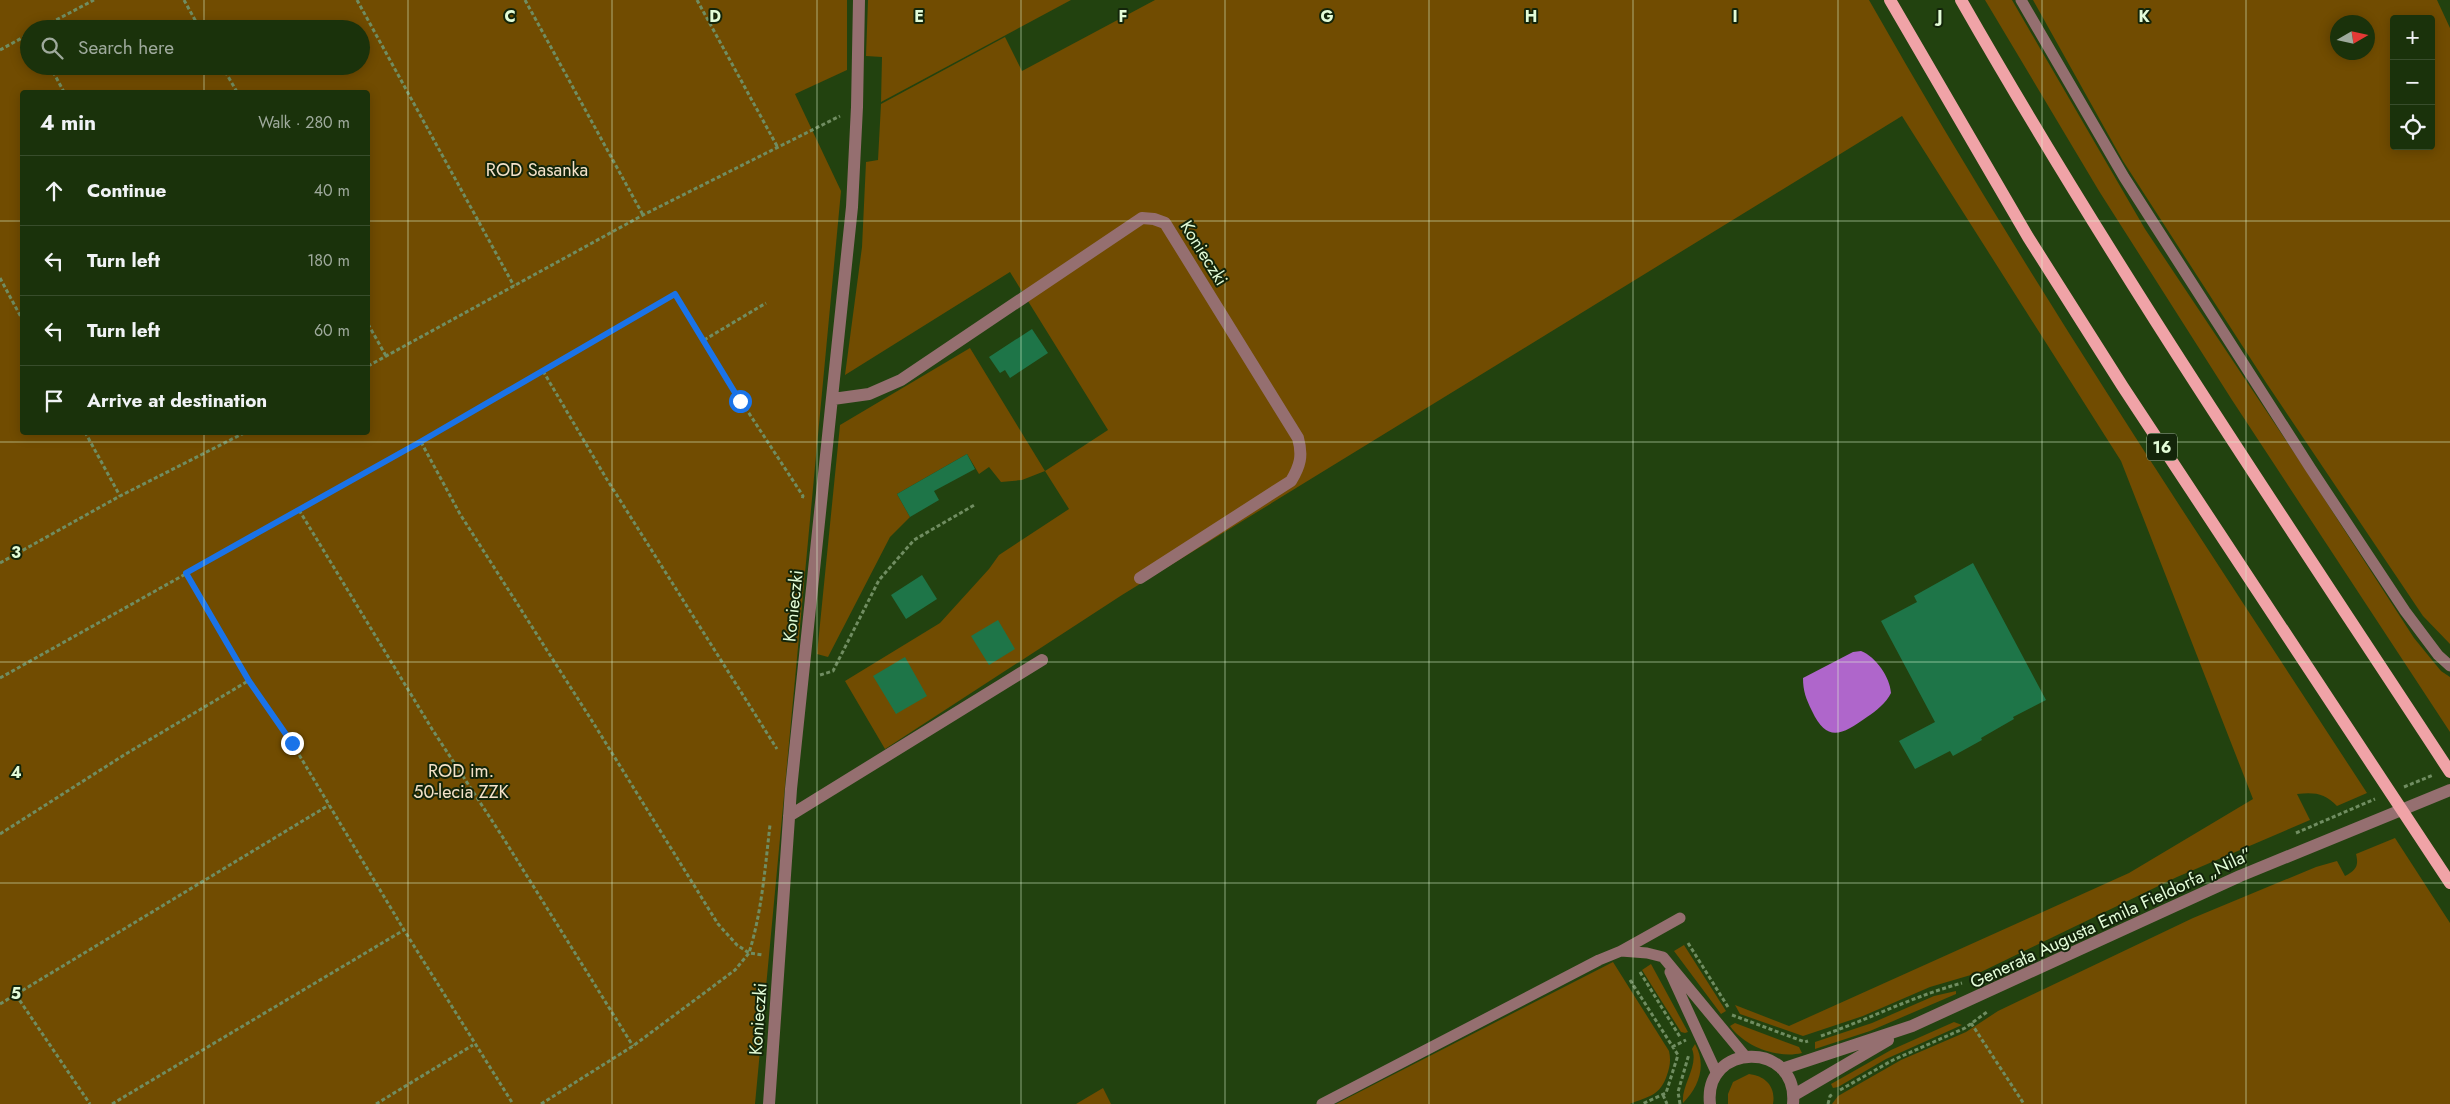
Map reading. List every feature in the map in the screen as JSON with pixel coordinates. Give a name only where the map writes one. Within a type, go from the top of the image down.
[{"type":"main road","name":"16","points":[[1890,0],[2028,237],[2112,370],[2450,883]]},
{"type":"main road","points":[[1961,0],[2086,212],[2450,772]]},
{"type":"street","name":"Konieczki","points":[[769,1104],[789,816],[852,207],[857,107],[859,0]]},
{"type":"street","name":"Konieczki","points":[[833,400],[869,394],[901,380],[1142,218],[1154,219],[1165,223],[1298,438],[1302,453],[1298,470],[1291,481],[1140,578]]},
{"type":"street","points":[[789,816],[1042,660]]},
{"type":"street","name":"Generała Augusta Emila Fieldorfa „Nila”","points":[[1782,1069],[1912,1026],[2206,892],[2450,790]]},
{"type":"street","name":"Generała Augusta Emila Fieldorfa „Nila”","points":[[1793,1100],[1912,1026]]},
{"type":"street","points":[[1707,1102],[1717,1074],[1729,1062],[1745,1056],[1765,1058],[1782,1069],[1788,1077],[1793,1100]]},
{"type":"lane","points":[[2021,0],[2124,177],[2310,469],[2405,611],[2438,656],[2450,666]]},
{"type":"lane","points":[[1322,1104],[1590,964],[1621,951],[1680,918]]},
{"type":"lane","points":[[1621,951],[1647,953],[1662,957],[1745,1056]]},
{"type":"lane","points":[[1662,957],[1717,1074]]},
{"type":"path","points":[[56,20],[94,0]]},
{"type":"path","points":[[184,0],[195,20]]},
{"type":"path","points":[[357,0],[368,20]]},
{"type":"path","points":[[525,0],[643,215]]},
{"type":"path","points":[[697,0],[777,146]]},
{"type":"path","points":[[370,24],[514,286]]},
{"type":"path","points":[[0,50],[20,39]]},
{"type":"path","points":[[55,75],[63,90]]},
{"type":"path","points":[[227,75],[235,90]]},
{"type":"path","points":[[370,365],[643,215],[857,107]]},
{"type":"path","points":[[0,278],[20,315]]},
{"type":"path","points":[[0,678],[420,442],[675,294],[803,496],[802,506]]},
{"type":"path","points":[[704,340],[766,303]]},
{"type":"path","points":[[370,328],[386,356]]},
{"type":"path","points":[[543,371],[606,478],[777,746]]},
{"type":"path","points":[[87,435],[120,496]]},
{"type":"path","points":[[0,563],[120,496],[240,435]]},
{"type":"path","points":[[420,442],[460,514],[594,724],[718,924],[737,945],[750,953],[769,956]]},
{"type":"path","points":[[803,682],[833,671],[879,580],[914,540],[976,504]]},
{"type":"path","points":[[299,510],[432,729],[502,836],[633,1046]]},
{"type":"path","points":[[186,573],[249,681],[292,743],[474,1045],[512,1104]]},
{"type":"path","points":[[0,834],[124,756],[249,681]]},
{"type":"path","points":[[776,756],[778,737]]},
{"type":"path","points":[[0,1004],[329,805]]},
{"type":"path","points":[[542,1104],[633,1046],[735,970],[750,953],[756,932],[764,881],[770,823]]},
{"type":"path","points":[[112,1104],[404,930]]},
{"type":"path","points":[[1688,943],[1733,1015],[1805,1042],[1866,1020],[1932,991],[1968,981]]},
{"type":"path","points":[[1640,972],[1688,1053],[1678,1092],[1680,1104]]},
{"type":"path","points":[[1630,980],[1678,1055],[1666,1094],[1642,1104]]},
{"type":"path","points":[[16,995],[90,1104]]},
{"type":"path","points":[[1961,1005],[1971,1024],[2024,1104]]},
{"type":"path","points":[[1828,1104],[1830,1096],[1893,1060],[1971,1024],[1992,1008]]},
{"type":"path","points":[[376,1104],[474,1045]]},
{"type":"path","points":[[1663,1095],[1668,1104]]},
{"type":"green space","name":"ROD im. 50-lecia ZZK","points":[[0,0],[847,0],[847,70],[795,94],[841,191],[755,1104],[0,1104]]},
{"type":"green space","points":[[868,0],[1071,0],[881,102],[882,57],[866,56]]},
{"type":"green space","points":[[1155,0],[1869,0],[2049,302],[2367,793],[2337,806],[2328,798],[2319,794],[2297,794],[2310,820],[2177,877],[1981,972],[1930,987],[1863,1016],[1803,1036],[1740,1014],[1735,1005],[1789,1026],[2129,873],[2253,799],[2121,461],[1902,116],[1122,595],[885,749],[845,681],[940,623],[989,569],[999,555],[1069,509],[1045,471],[1108,430],[1010,272],[845,375],[862,247],[866,162],[878,160],[881,104],[1005,37],[1022,71]]},
{"type":"green space","points":[[1985,0],[2012,0],[2145,229],[2305,469],[2414,638],[2441,671],[2450,677],[2450,732],[2232,400],[2099,191]]},
{"type":"green space","points":[[2033,0],[2437,0],[2450,28],[2450,644],[2423,616],[2267,384],[2123,161]]},
{"type":"green space","points":[[970,348],[1045,471],[1022,480],[1001,482],[989,467],[979,474],[967,454],[897,494],[910,517],[890,537],[828,657],[817,654],[840,425]]},
{"type":"green space","points":[[2395,838],[2450,923],[2450,1104],[1832,1104],[1838,1096],[1901,1060],[1966,1032],[1998,1011],[2193,918],[2316,867],[2337,861],[2345,876],[2356,867],[2356,854]]},
{"type":"green space","points":[[1684,945],[1726,1011],[1721,1014],[1674,951]]},
{"type":"green space","points":[[1613,962],[1669,1051],[1669,1066],[1664,1082],[1657,1091],[1648,1097],[1630,1104],[1336,1104]]},
{"type":"green space","points":[[1651,964],[1688,1032],[1681,1032],[1642,970]]},
{"type":"green space","points":[[1956,991],[1956,994],[1870,1031],[1815,1049],[1815,1042],[1872,1023],[1934,996]]},
{"type":"green space","points":[[1954,1022],[1962,1025],[1886,1059],[1838,1087],[1833,1088],[1831,1084],[1891,1050]]},
{"type":"green space","points":[[1735,1023],[1799,1047],[1802,1053],[1782,1054],[1752,1045],[1730,1026]]},
{"type":"green space","points":[[1695,1044],[1699,1052],[1700,1075],[1689,1097],[1683,1103],[1683,1096],[1692,1069],[1694,1055],[1692,1049]]},
{"type":"green space","points":[[1749,1074],[1760,1077],[1768,1083],[1773,1092],[1773,1104],[1728,1104],[1728,1094],[1733,1082]]},
{"type":"green space","points":[[1103,1088],[1111,1104],[1076,1104]]},
{"type":"shaded area","points":[[1861,651],[1872,658],[1881,668],[1888,681],[1891,693],[1874,712],[1858,723],[1843,731],[1829,732],[1823,728],[1808,703],[1803,678],[1853,652]]},
{"type":"building","points":[[1032,329],[1048,353],[1010,378],[1005,370],[1000,373],[989,357]]},
{"type":"building","points":[[967,454],[975,469],[934,491],[939,500],[910,517],[897,494]]},
{"type":"building","points":[[1973,563],[2046,700],[2013,717],[2014,719],[1981,738],[1982,740],[1953,756],[1950,751],[1915,769],[1899,741],[1935,722],[1881,621],[1917,602],[1914,596]]},
{"type":"building","points":[[922,575],[937,599],[906,619],[891,595]]},
{"type":"building","points":[[998,620],[1015,649],[989,665],[971,636]]},
{"type":"building","points":[[905,657],[927,696],[896,714],[873,676]]},
{"type":"route","points":[[292,743],[249,681],[186,573],[420,442],[675,294],[740,401]]},
{"type":"park label","name":"ROD Sasanka","points":[[537,170]]}]
